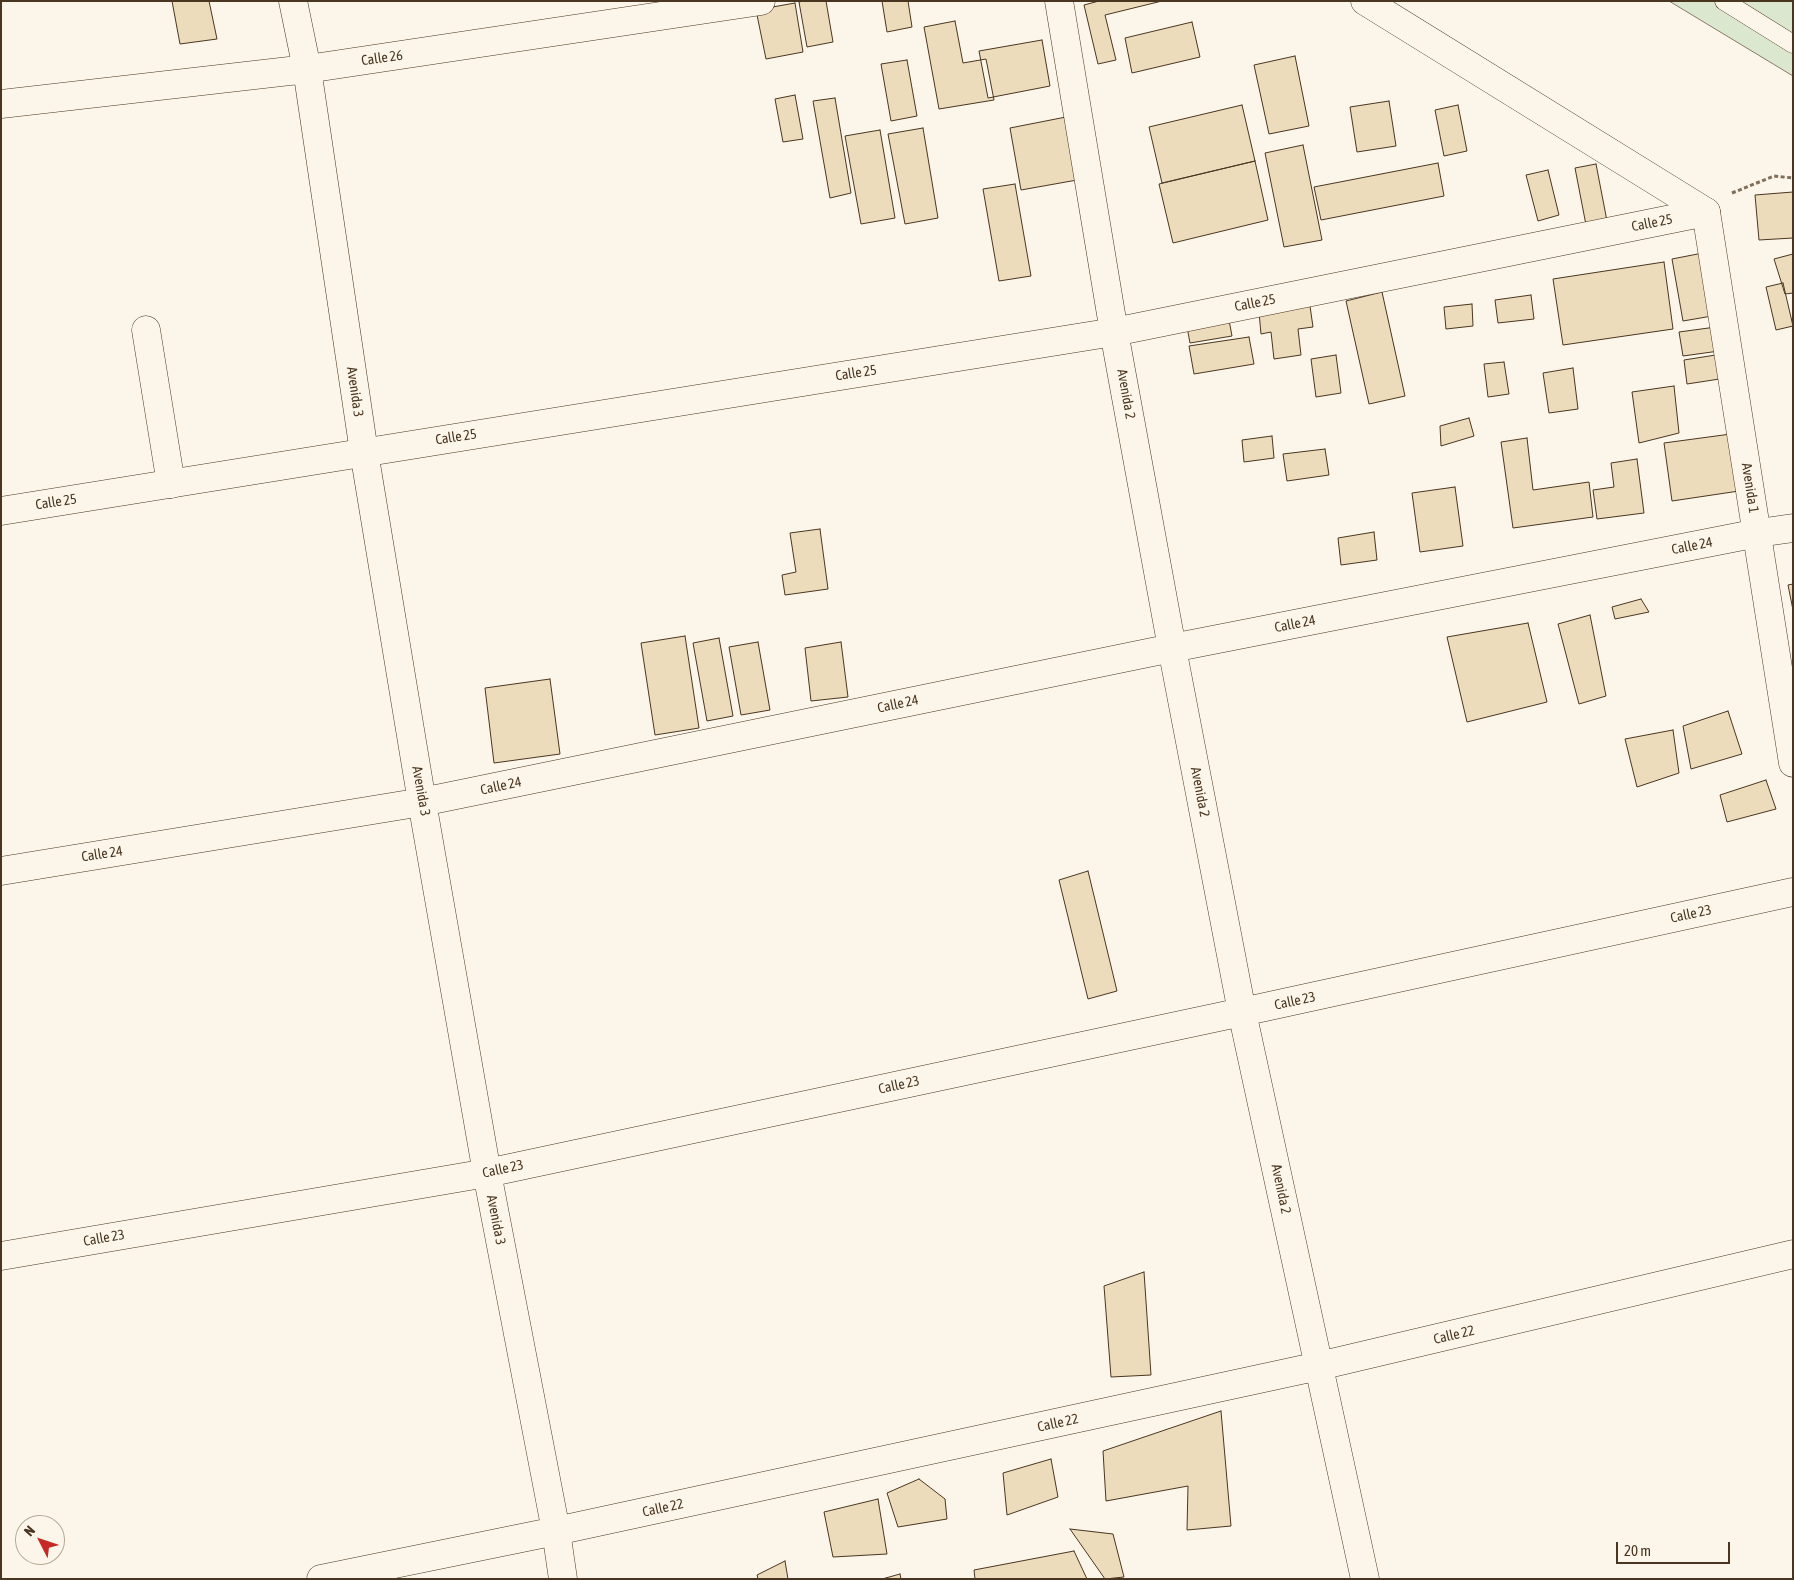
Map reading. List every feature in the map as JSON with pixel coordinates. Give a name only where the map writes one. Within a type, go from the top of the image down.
[{"type":"street","name":"Avenida 3","points":[[294,1],[307,69],[364,452],[422,802],[487,1173],[564,1579]]},
{"type":"street","name":"Calle 26","points":[[1,104],[307,69],[761,1]]},
{"type":"street","name":"Avenida 2","points":[[1059,1],[1114,332],[1242,1012],[1366,1579]]},
{"type":"street","points":[[1365,1],[1706,212]]},
{"type":"street","name":"Calle 25","points":[[1,511],[1114,332],[1706,212]]},
{"type":"street","name":"Avenida 1","points":[[1706,212],[1793,763]]},
{"type":"street","points":[[146,330],[171,484]]},
{"type":"street","name":"Calle 24","points":[[1,871],[422,802],[1172,648],[1758,533],[1793,528]]},
{"type":"street","name":"Calle 23","points":[[1,1256],[487,1173],[1793,892]]},
{"type":"street","name":"Calle 22","points":[[321,1579],[556,1531],[1319,1366],[1793,1254]]},
{"type":"lane","points":[[1724,1],[1793,44]]},
{"type":"path","points":[[1706,212],[1718,199],[1774,176],[1793,178]]},
{"type":"green space","points":[[1669,1],[1793,1],[1793,76]]},
{"type":"building","points":[[172,1],[209,1],[217,39],[180,44]]},
{"type":"building","points":[[826,1],[833,42],[807,47],[799,2]]},
{"type":"building","points":[[882,1],[908,1],[912,27],[887,32]]},
{"type":"building","points":[[1099,1],[1162,1],[1105,15],[1116,60],[1098,64],[1084,5]]},
{"type":"building","points":[[795,3],[803,52],[766,59],[756,10]]},
{"type":"building","points":[[955,21],[963,63],[986,59],[994,100],[939,109],[924,27]]},
{"type":"building","points":[[1192,22],[1200,57],[1132,73],[1125,38]]},
{"type":"building","points":[[1042,40],[1050,86],[988,98],[979,51]]},
{"type":"building","points":[[1295,56],[1309,126],[1269,134],[1254,65]]},
{"type":"building","points":[[907,60],[917,116],[891,121],[881,64]]},
{"type":"building","points":[[795,95],[803,139],[783,142],[775,99]]},
{"type":"building","points":[[835,98],[851,193],[830,198],[813,101]]},
{"type":"building","points":[[1389,101],[1396,146],[1357,152],[1350,107]]},
{"type":"building","points":[[1242,105],[1255,161],[1162,183],[1149,127]]},
{"type":"building","points":[[1458,105],[1467,151],[1444,156],[1435,110]]},
{"type":"building","points":[[1066,117],[1077,180],[1021,190],[1010,128]]},
{"type":"building","points":[[923,128],[938,218],[905,224],[888,134]]},
{"type":"building","points":[[880,130],[895,218],[861,224],[845,136]]},
{"type":"building","points":[[1303,145],[1322,240],[1284,247],[1265,153]]},
{"type":"building","points":[[1255,161],[1268,220],[1173,243],[1159,184]]},
{"type":"building","points":[[1438,163],[1444,196],[1321,220],[1314,187]]},
{"type":"building","points":[[1596,164],[1607,221],[1586,225],[1575,168]]},
{"type":"building","points":[[1548,170],[1559,215],[1538,221],[1526,175]]},
{"type":"building","points":[[1015,184],[1031,276],[999,281],[983,189]]},
{"type":"building","points":[[1793,192],[1793,238],[1759,240],[1755,195]]},
{"type":"building","points":[[1708,252],[1718,315],[1683,321],[1672,259]]},
{"type":"building","points":[[1793,254],[1793,293],[1785,294],[1774,259]]},
{"type":"building","points":[[1664,262],[1673,329],[1563,345],[1553,279]]},
{"type":"building","points":[[1783,283],[1793,326],[1776,330],[1766,287]]},
{"type":"building","points":[[1382,292],[1405,396],[1369,404],[1346,301]]},
{"type":"building","points":[[1531,295],[1534,319],[1498,323],[1495,300]]},
{"type":"building","points":[[1472,304],[1473,326],[1446,329],[1444,307]]},
{"type":"building","points":[[1310,306],[1313,327],[1298,329],[1301,355],[1274,359],[1271,332],[1261,334],[1259,312]]},
{"type":"building","points":[[1229,320],[1232,336],[1190,343],[1187,327]]},
{"type":"building","points":[[1716,327],[1719,351],[1683,356],[1679,332]]},
{"type":"building","points":[[1249,337],[1254,364],[1194,374],[1189,346]]},
{"type":"building","points":[[1722,354],[1726,378],[1687,384],[1684,360]]},
{"type":"building","points":[[1336,355],[1341,393],[1316,397],[1311,359]]},
{"type":"building","points":[[1504,362],[1509,394],[1488,397],[1484,364]]},
{"type":"building","points":[[1573,368],[1578,409],[1549,413],[1543,373]]},
{"type":"building","points":[[1674,386],[1679,433],[1639,443],[1632,392]]},
{"type":"building","points":[[1469,418],[1474,436],[1441,446],[1440,426]]},
{"type":"building","points":[[1731,434],[1739,491],[1672,501],[1664,443]]},
{"type":"building","points":[[1272,436],[1274,458],[1244,462],[1242,440]]},
{"type":"building","points":[[1527,438],[1533,490],[1589,482],[1593,517],[1513,528],[1501,442]]},
{"type":"building","points":[[1325,449],[1329,475],[1287,481],[1283,454]]},
{"type":"building","points":[[1637,459],[1644,513],[1597,519],[1593,490],[1614,487],[1611,463]]},
{"type":"building","points":[[1455,487],[1463,546],[1420,552],[1412,493]]},
{"type":"building","points":[[820,529],[828,589],[785,595],[782,575],[796,572],[790,533]]},
{"type":"building","points":[[1374,532],[1377,560],[1341,565],[1338,538]]},
{"type":"building","points":[[1793,584],[1793,610],[1788,585]]},
{"type":"building","points":[[1641,599],[1649,612],[1615,619],[1612,607]]},
{"type":"building","points":[[1590,615],[1606,696],[1579,704],[1558,624]]},
{"type":"building","points":[[1528,623],[1547,702],[1467,722],[1447,637]]},
{"type":"building","points":[[685,636],[699,728],[655,735],[641,643]]},
{"type":"building","points":[[719,638],[733,716],[707,721],[693,643]]},
{"type":"building","points":[[758,642],[770,710],[741,715],[729,647]]},
{"type":"building","points":[[841,642],[848,697],[811,701],[805,648]]},
{"type":"building","points":[[550,679],[560,754],[494,763],[485,688]]},
{"type":"building","points":[[1728,711],[1742,754],[1691,769],[1683,726]]},
{"type":"building","points":[[1673,730],[1679,773],[1637,787],[1625,739]]},
{"type":"building","points":[[1766,780],[1776,809],[1727,822],[1720,795]]},
{"type":"building","points":[[1088,871],[1117,991],[1088,999],[1059,880]]},
{"type":"building","points":[[1144,1272],[1151,1375],[1111,1377],[1104,1286]]},
{"type":"building","points":[[1221,1411],[1231,1526],[1187,1530],[1188,1486],[1106,1501],[1103,1451]]},
{"type":"building","points":[[1051,1459],[1058,1497],[1007,1515],[1003,1473]]},
{"type":"building","points":[[919,1479],[945,1499],[947,1519],[898,1527],[887,1493]]},
{"type":"building","points":[[878,1499],[887,1554],[833,1557],[824,1512]]},
{"type":"building","points":[[1070,1529],[1113,1534],[1124,1577],[1105,1579]]},
{"type":"building","points":[[1074,1551],[1087,1579],[975,1579],[974,1570]]},
{"type":"building","points":[[785,1561],[788,1579],[758,1579],[757,1575]]},
{"type":"building","points":[[900,1574],[901,1579],[882,1579]]}]
